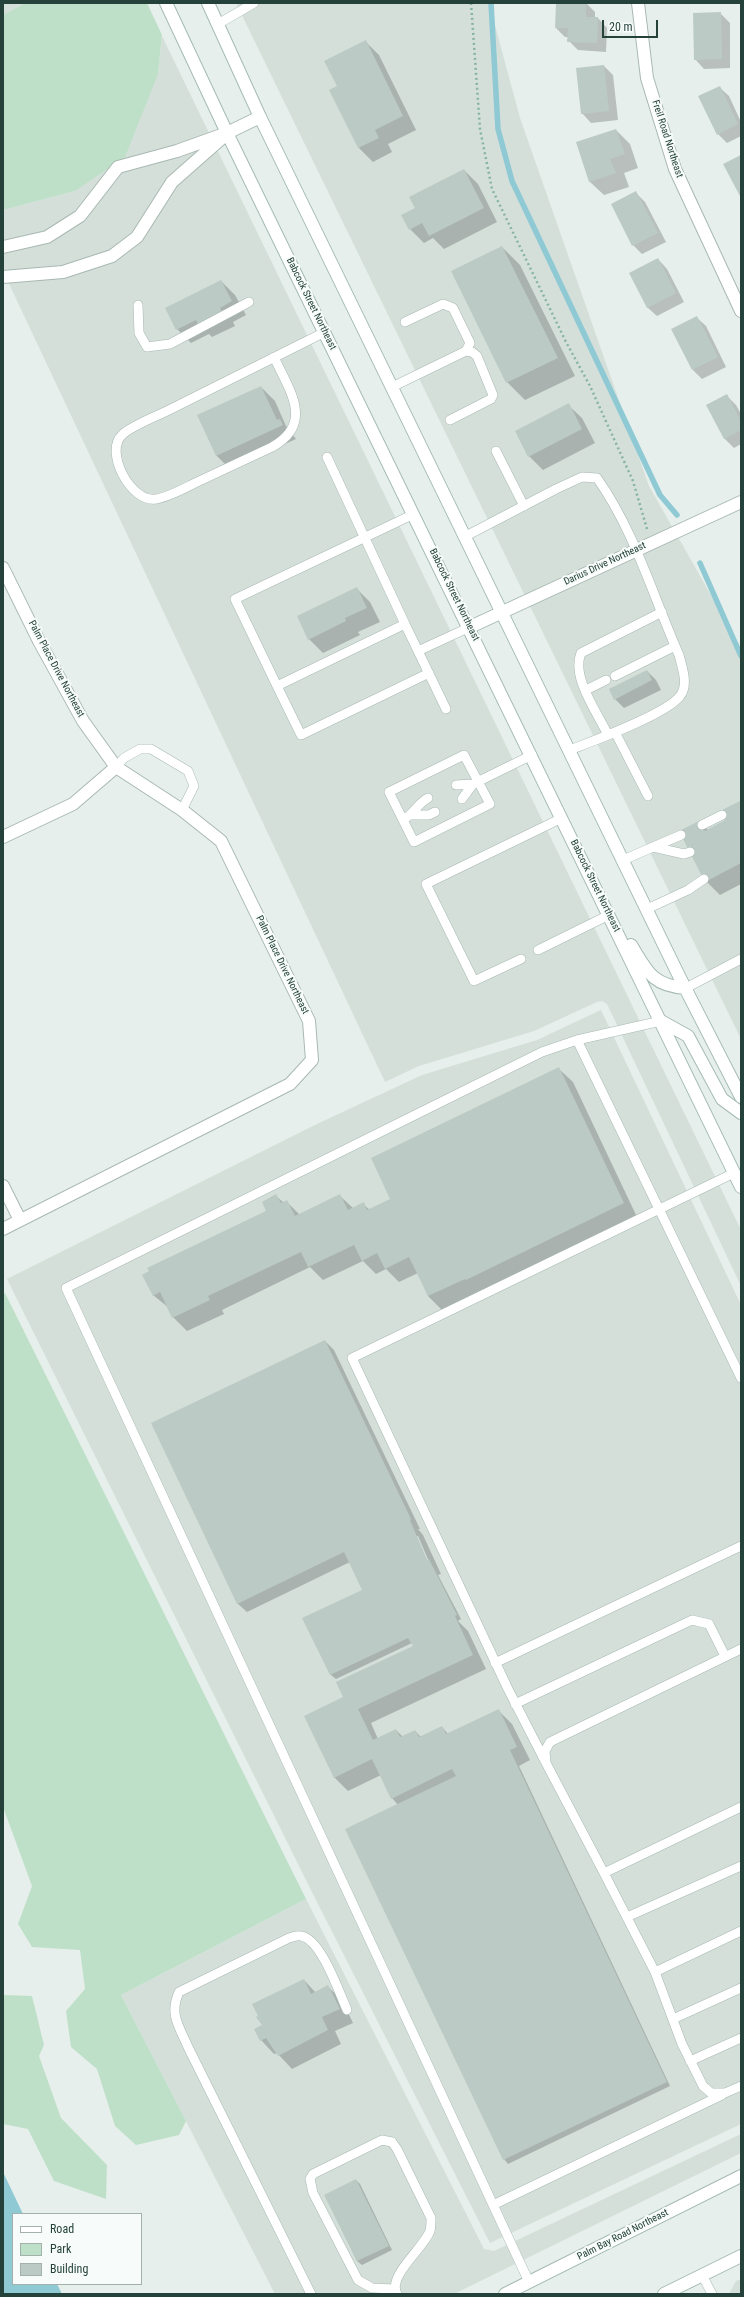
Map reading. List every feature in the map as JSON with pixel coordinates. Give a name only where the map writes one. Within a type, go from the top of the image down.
[{"type":"main road","name":"Babcock Street Northeast","points":[[166,3],[227,134],[470,627],[741,1187]]},
{"type":"main road","points":[[208,3],[260,117],[647,909],[741,1097]]},
{"type":"main road","name":"Freil Road Northeast","points":[[638,3],[647,78],[675,169],[741,311]]},
{"type":"main road","points":[[3,247],[47,237],[80,216],[118,167],[177,151],[227,134],[260,117]]},
{"type":"main road","points":[[3,276],[63,272],[112,256],[137,237],[172,182],[227,134]]},
{"type":"main road","name":"Darius Drive Northeast","points":[[470,627],[741,502]]},
{"type":"main road","name":"Palm Place Drive Northeast","points":[[3,568],[83,721],[116,767],[182,810],[221,841],[309,1021],[312,1060],[290,1084],[3,1229]]},
{"type":"main road","points":[[3,837],[73,804],[116,767]]},
{"type":"main road","points":[[611,919],[625,935],[652,978],[673,987],[686,988]]},
{"type":"main road","points":[[661,1021],[688,1036],[722,1099],[741,1113]]},
{"type":"main road","points":[[3,1186],[20,1220]]},
{"type":"main road","name":"Palm Bay Road Northeast","points":[[505,2294],[529,2288],[741,2176]]},
{"type":"main road","points":[[665,2294],[741,2256]]},
{"type":"lane","points":[[218,24],[254,3]]},
{"type":"lane","points":[[138,305],[138,332],[147,348],[170,344],[249,302]]},
{"type":"lane","points":[[405,322],[443,304],[448,305],[453,308],[470,343],[466,351]]},
{"type":"lane","points":[[274,357],[293,397],[297,410],[295,423],[286,438],[272,447],[169,495],[156,499],[147,499],[136,494],[131,488],[116,456],[116,442],[122,434],[274,357],[324,332]]},
{"type":"lane","points":[[392,387],[466,351],[472,352],[477,356],[493,395],[491,399],[450,420]]},
{"type":"lane","points":[[496,451],[524,506]]},
{"type":"lane","points":[[327,457],[446,710]]},
{"type":"lane","points":[[466,536],[582,478],[597,478],[608,494],[636,550],[675,646],[684,672],[684,685],[680,696],[672,704],[611,733],[570,750]]},
{"type":"lane","points":[[414,514],[235,599],[301,735],[429,673]]},
{"type":"lane","points":[[648,796],[579,678],[577,663],[581,653],[662,612]]},
{"type":"lane","points":[[277,686],[405,624]]},
{"type":"lane","points":[[418,650],[470,627]]},
{"type":"lane","points":[[615,676],[675,646]]},
{"type":"lane","points":[[586,690],[606,680]]},
{"type":"lane","points":[[116,767],[124,758],[140,749],[152,749],[188,771],[194,786],[182,810]]},
{"type":"lane","points":[[464,755],[476,783],[490,804],[414,842],[389,792],[464,755]]},
{"type":"lane","points":[[456,785],[476,783],[532,755]]},
{"type":"lane","points":[[462,799],[476,783]]},
{"type":"lane","points":[[403,820],[412,815],[422,801],[428,798]]},
{"type":"lane","points":[[412,815],[429,815],[435,812]]},
{"type":"lane","points":[[702,825],[722,815]]},
{"type":"lane","points":[[521,959],[474,981],[426,884],[562,818]]},
{"type":"lane","points":[[624,860],[682,835]]},
{"type":"lane","points":[[653,848],[684,854],[690,852]]},
{"type":"lane","points":[[647,909],[688,890],[704,878]]},
{"type":"lane","points":[[538,950],[611,919]]},
{"type":"lane","points":[[686,988],[741,959]]},
{"type":"lane","points":[[529,2288],[493,2205],[66,1288],[542,1052],[577,1040],[661,1021]]},
{"type":"lane","points":[[577,1040],[741,1378]]},
{"type":"lane","points":[[725,2093],[712,2093],[703,2086],[690,2061],[655,1972],[515,1704],[352,1358],[734,1173]]},
{"type":"lane","points":[[495,1663],[741,1546]]},
{"type":"lane","points":[[515,1704],[692,1620],[709,1624],[725,1656]]},
{"type":"lane","points":[[546,1763],[545,1751],[550,1742],[741,1649]]},
{"type":"lane","points":[[604,1873],[741,1807]]},
{"type":"lane","points":[[627,1917],[741,1866]]},
{"type":"lane","points":[[655,1972],[741,1931]]},
{"type":"lane","points":[[310,2294],[188,2047],[178,2023],[173,2005],[179,1992],[289,1938],[300,1936],[311,1940],[319,1950],[347,2010]]},
{"type":"lane","points":[[673,2019],[741,1988]]},
{"type":"lane","points":[[690,2061],[741,2038]]},
{"type":"lane","points":[[493,2205],[741,2086]]},
{"type":"lane","points":[[382,2140],[392,2142],[397,2149],[431,2218],[430,2230],[415,2255],[395,2280],[396,2291],[372,2288],[358,2280],[313,2193],[310,2179],[313,2174],[382,2140]]},
{"type":"lane","points":[[702,2275],[712,2294]]},
{"type":"path","points":[[471,3],[480,129],[492,189],[566,342],[590,386],[633,481],[651,543]]},
{"type":"shaded area","points":[[3,3],[25,3],[3,15]]},
{"type":"shaded area","points":[[236,3],[489,3],[520,118],[649,486],[741,648],[741,1039]]},
{"type":"shaded area","points":[[162,36],[741,1230],[741,1286],[607,1004],[602,1001],[534,1031],[419,1066],[385,1082],[3,271],[3,210],[75,191],[158,74]]},
{"type":"shaded area","points":[[601,1010],[741,1305],[741,2124],[490,2243],[316,1900],[7,1279],[317,1124],[422,1075],[537,1040]]},
{"type":"shaded area","points":[[306,1899],[484,2249],[494,2251],[741,2134],[741,2153],[454,2294],[275,2294],[121,1995]]},
{"type":"shaded area","points":[[741,2279],[741,2294],[729,2294],[736,2281]]},
{"type":"green space","points":[[25,3],[147,3],[162,35],[158,74],[125,157],[75,191],[3,210],[3,15]]},
{"type":"green space","points":[[5,1293],[306,1899],[121,1995],[186,2121],[179,2135],[136,2145],[115,2126],[97,2069],[71,2047],[66,2011],[85,1989],[80,1950],[32,1947],[18,1924],[32,1886],[3,1807],[3,1294]]},
{"type":"green space","points":[[3,1995],[32,1996],[44,2045],[39,2056],[61,2118],[107,2165],[106,2199],[54,2181],[28,2129],[3,2124]]},
{"type":"water","points":[[3,2172],[23,2213],[12,2213],[12,2285],[58,2285],[62,2294],[3,2294]]},
{"type":"building","points":[[556,3],[586,3],[586,17],[598,17],[597,43],[567,42],[568,28],[555,28]]},
{"type":"building","points":[[721,12],[722,59],[694,60],[693,13]]},
{"type":"building","points":[[366,40],[403,116],[375,130],[379,138],[358,148],[329,90],[337,86],[324,61]]},
{"type":"building","points":[[604,65],[609,111],[581,114],[576,68]]},
{"type":"building","points":[[720,86],[738,124],[717,135],[698,96]]},
{"type":"building","points":[[616,129],[625,154],[610,159],[616,173],[589,182],[576,142]]},
{"type":"building","points":[[741,155],[741,198],[723,164]]},
{"type":"building","points":[[464,169],[484,208],[429,236],[422,223],[409,230],[401,215],[415,208],[409,197]]},
{"type":"building","points":[[636,191],[658,233],[632,246],[611,204]]},
{"type":"building","points":[[502,246],[558,358],[506,383],[451,271]]},
{"type":"building","points":[[658,258],[676,293],[647,308],[629,273]]},
{"type":"building","points":[[221,280],[232,301],[220,308],[222,312],[198,324],[196,320],[176,330],[165,308]]},
{"type":"building","points":[[697,316],[718,357],[692,370],[671,329]]},
{"type":"building","points":[[261,386],[277,420],[280,419],[283,425],[216,456],[197,415]]},
{"type":"building","points":[[727,394],[741,421],[741,430],[724,439],[706,405]]},
{"type":"building","points":[[569,403],[582,429],[528,457],[515,431]]},
{"type":"building","points":[[357,587],[367,608],[345,618],[346,621],[308,640],[297,616]]},
{"type":"building","points":[[647,670],[652,680],[614,700],[609,689]]},
{"type":"building","points":[[740,801],[741,863],[705,882],[679,831],[699,821],[705,831],[725,820],[720,811]]},
{"type":"building","points":[[559,1067],[624,1203],[466,1280],[465,1279],[428,1296],[409,1257],[385,1269],[377,1253],[362,1261],[354,1245],[308,1267],[301,1252],[208,1296],[210,1300],[172,1318],[160,1292],[153,1296],[142,1275],[149,1271],[147,1268],[266,1211],[262,1202],[276,1194],[281,1203],[287,1200],[295,1216],[340,1194],[348,1210],[364,1202],[367,1210],[390,1199],[371,1158]]},
{"type":"building","points":[[325,1340],[411,1519],[410,1520],[427,1560],[429,1559],[457,1615],[455,1616],[473,1655],[358,1709],[373,1740],[396,1729],[400,1737],[415,1730],[419,1737],[442,1726],[446,1734],[499,1709],[517,1747],[510,1750],[667,2082],[503,2160],[345,1829],[456,1776],[452,1769],[391,1799],[372,1759],[334,1778],[304,1716],[343,1697],[336,1682],[413,1646],[408,1638],[330,1675],[302,1618],[362,1590],[344,1552],[237,1604],[151,1423]]},
{"type":"building","points":[[304,1979],[311,1994],[328,1985],[340,2009],[322,2017],[328,2030],[278,2056],[266,2038],[260,2041],[254,2029],[262,2025],[256,2017],[258,2016],[252,2004]]},
{"type":"building","points":[[356,2179],[389,2246],[357,2261],[324,2195]]},
{"type":"waterway","points":[[491,3],[498,129],[512,181],[660,495],[677,515]]},
{"type":"waterway","points":[[700,563],[741,656]]}]
